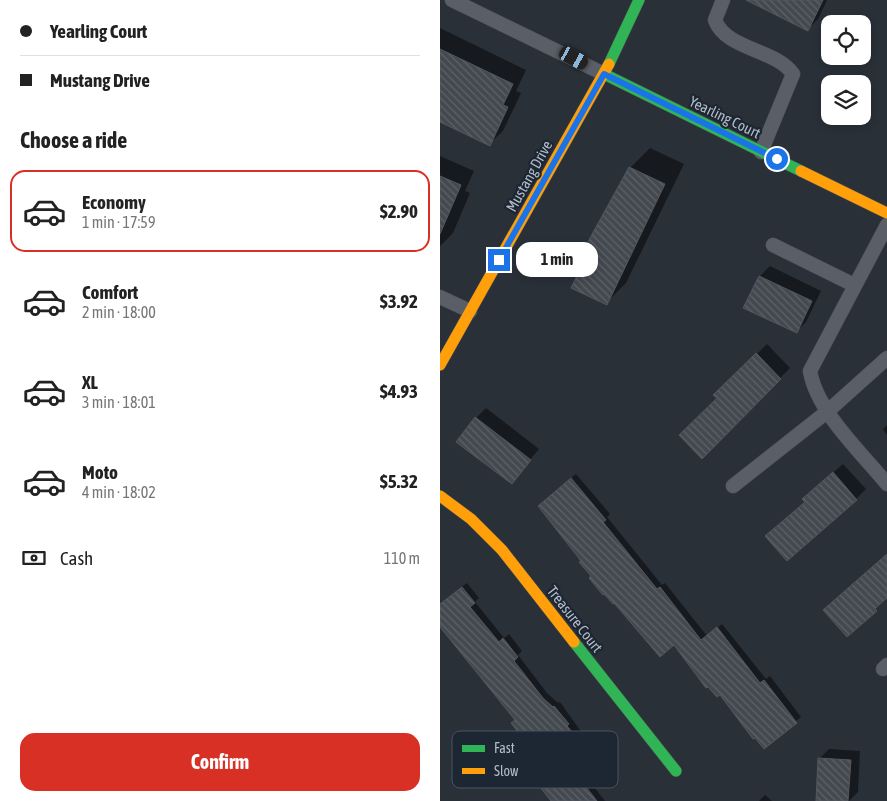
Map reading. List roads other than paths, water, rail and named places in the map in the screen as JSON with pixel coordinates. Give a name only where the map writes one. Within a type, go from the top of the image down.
[{"type":"street","name":"Mustang Drive","points":[[440,365],[604,74],[638,0]]},
{"type":"street","name":"Yearling Court","points":[[604,74],[887,213]]},
{"type":"street","name":"Treasure Court","points":[[440,496],[471,519],[502,550],[676,772]]},
{"type":"lane","points":[[452,0],[604,74]]},
{"type":"lane","points":[[723,0],[715,20],[718,29],[732,39],[787,65],[793,74],[761,152]]},
{"type":"lane","points":[[887,225],[810,371],[813,388],[828,411],[887,484]]},
{"type":"lane","points":[[774,244],[854,285]]},
{"type":"lane","points":[[440,297],[470,311]]},
{"type":"lane","points":[[733,486],[828,411],[887,358]]}]
